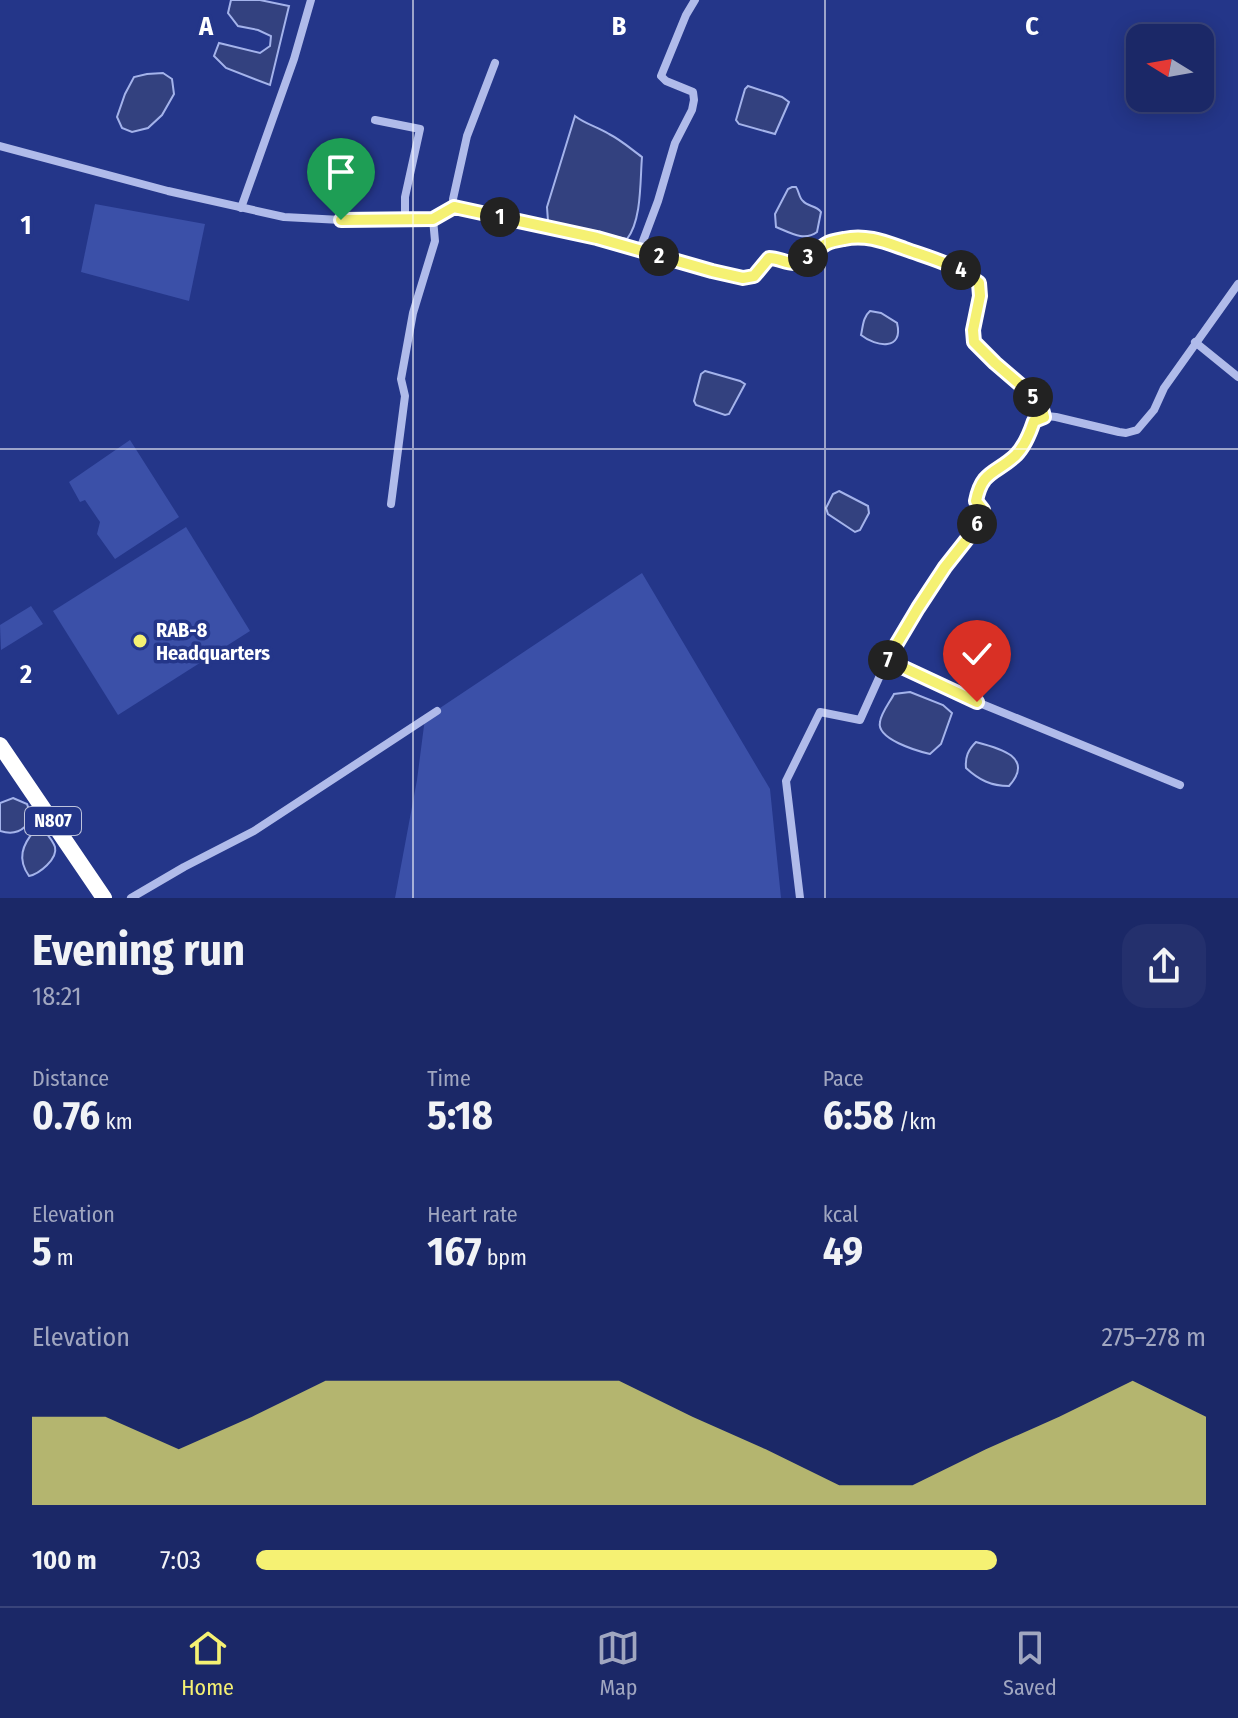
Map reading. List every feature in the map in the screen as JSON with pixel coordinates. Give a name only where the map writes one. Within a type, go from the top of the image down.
[{"type":"highway","name":"N807","points":[[0,745],[104,898]]},
{"type":"street","points":[[241,208],[294,59],[311,0]]},
{"type":"street","points":[[640,249],[675,143],[692,110],[693,92],[661,76],[695,0]]},
{"type":"street","points":[[454,207],[453,199],[467,136],[495,63]]},
{"type":"street","points":[[375,120],[420,129],[405,197],[405,218]]},
{"type":"street","points":[[0,146],[106,176],[284,217],[433,219],[454,207],[597,238],[743,278],[754,276],[769,258],[794,263],[804,260],[828,243],[863,237],[882,240],[963,270],[979,283],[974,342],[1037,399],[1044,417]]},
{"type":"street","points":[[391,504],[405,396],[401,379],[413,313],[435,241],[433,219]]},
{"type":"street","points":[[800,898],[786,781],[820,712],[860,720],[887,660],[918,608],[975,529],[983,510],[976,501],[978,489],[987,476],[1016,455],[1029,436],[1034,421],[1044,417],[1068,419],[1126,433],[1137,430],[1154,410],[1164,388],[1238,284]]},
{"type":"street","points":[[1195,342],[1238,377]]},
{"type":"street","points":[[887,660],[977,702],[1180,785]]},
{"type":"street","points":[[131,898],[254,831],[437,711]]},
{"type":"shaded area","points":[[231,0],[260,0],[289,6],[270,85],[226,68],[214,56],[219,43],[260,53],[270,46],[271,36],[238,26],[228,13]]},
{"type":"shaded area","points":[[163,73],[172,79],[174,94],[162,115],[148,128],[132,132],[122,128],[117,117],[134,77]]},
{"type":"shaded area","points":[[748,86],[789,102],[775,134],[739,124],[736,120]]},
{"type":"shaded area","points":[[575,116],[613,136],[642,157],[638,211],[627,239],[548,221],[547,207]]},
{"type":"shaded area","points":[[792,187],[796,187],[805,203],[821,212],[817,232],[812,235],[796,235],[776,227],[775,214]]},
{"type":"shaded area","points":[[95,204],[205,224],[189,301],[81,272]]},
{"type":"shaded area","points":[[870,311],[881,313],[897,323],[898,332],[893,342],[881,344],[861,335]]},
{"type":"shaded area","points":[[705,371],[745,384],[729,414],[696,405],[694,401],[701,374]]},
{"type":"shaded area","points":[[130,440],[179,517],[115,559],[97,534],[100,522],[85,500],[80,502],[69,482]]},
{"type":"shaded area","points":[[839,491],[868,506],[869,513],[860,530],[855,532],[828,514],[826,508],[833,494]]},
{"type":"shaded area","points":[[186,527],[250,631],[118,715],[53,611]]},
{"type":"shaded area","points":[[642,573],[770,789],[781,898],[395,898],[425,718]]},
{"type":"shaded area","points":[[31,606],[43,624],[1,650],[0,625]]},
{"type":"shaded area","points":[[910,692],[943,705],[952,713],[941,744],[930,754],[891,739],[880,728],[882,715],[894,694]]},
{"type":"shaded area","points":[[976,742],[995,747],[1016,761],[1016,776],[1009,786],[986,782],[966,768],[968,754]]},
{"type":"shaded area","points":[[13,798],[27,804],[28,823],[14,832],[0,831],[0,803]]},
{"type":"shaded area","points":[[43,829],[53,842],[54,856],[47,865],[29,876],[23,864],[24,847],[35,830]]},
{"type":"place","name":"RAB-8 Headquarters","points":[[140,641]]},
{"type":"route","points":[[341,220],[433,219],[454,207],[597,238],[743,278],[754,276],[769,258],[794,263],[804,260],[828,243],[863,237],[882,240],[963,270],[979,283],[974,342],[1037,399],[1044,417],[1034,421],[1029,436],[1016,455],[987,476],[978,489],[976,501],[983,510],[975,529],[945,567],[887,660],[977,702]]}]
